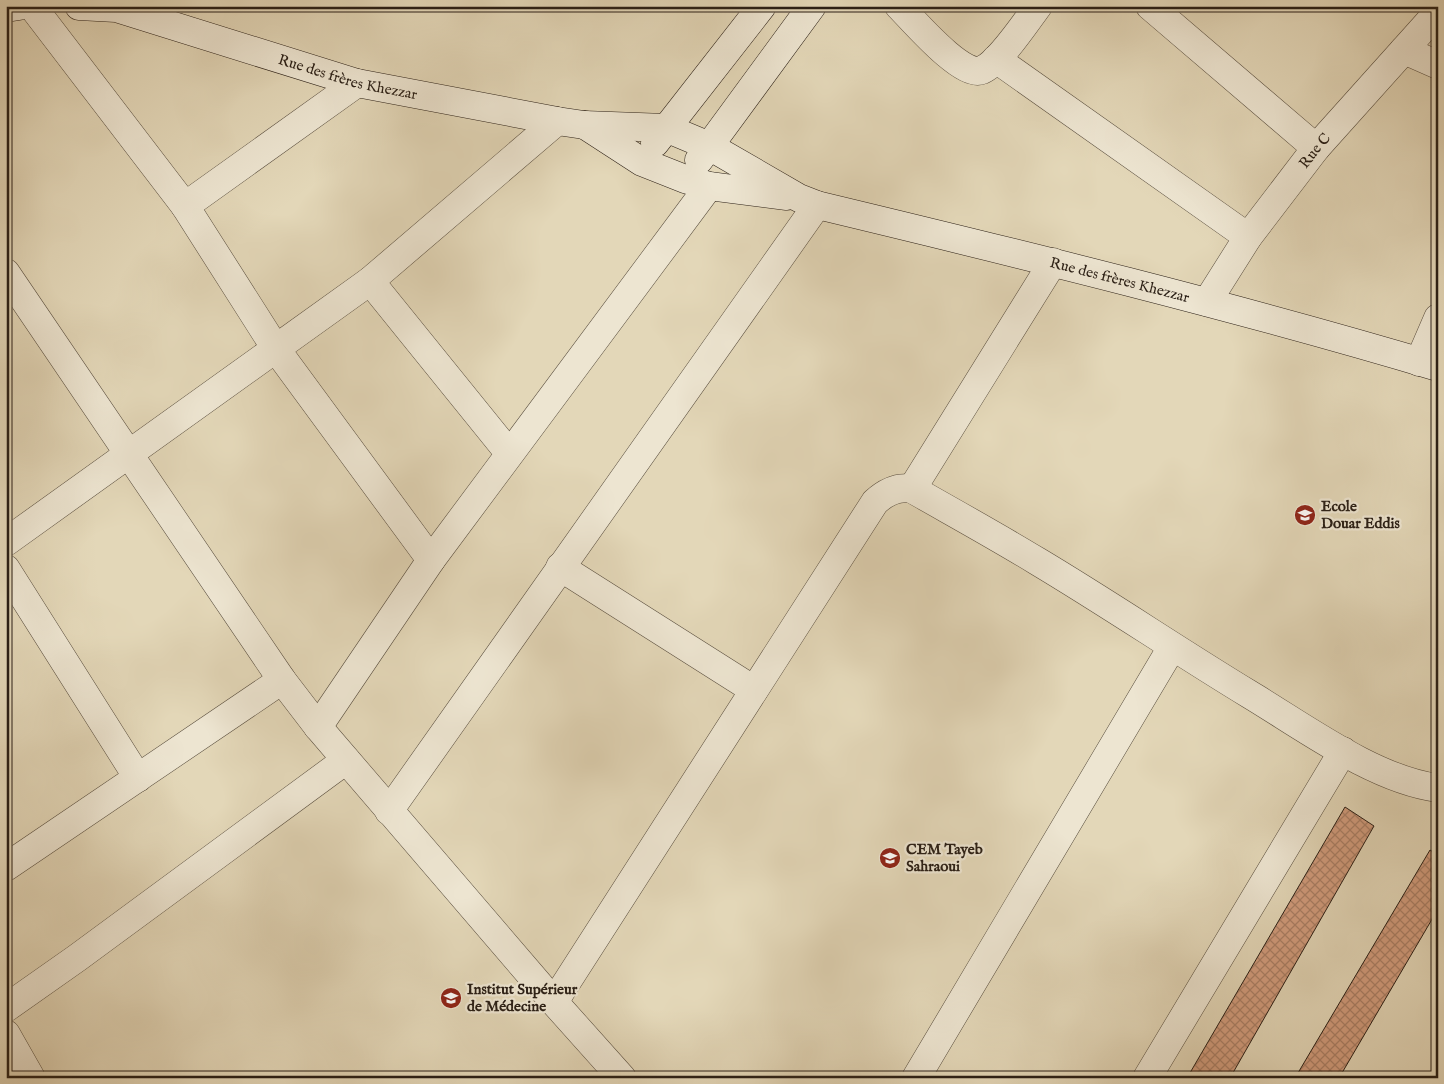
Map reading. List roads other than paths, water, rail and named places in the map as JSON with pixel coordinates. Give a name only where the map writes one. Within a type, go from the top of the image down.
[{"type":"street","points":[[6,8],[19,6]]},
{"type":"street","points":[[32,6],[185,206],[276,349],[431,560]]},
{"type":"street","name":"Rue des frères Khezzar","points":[[79,6],[115,7],[358,83],[584,125],[666,128],[709,146],[808,202]]},
{"type":"street","points":[[642,162],[666,128],[762,6]]},
{"type":"street","points":[[318,728],[431,560],[509,453],[697,182],[709,146],[812,6]]},
{"type":"street","points":[[899,6],[954,61],[969,70],[981,71],[996,59],[1038,6]]},
{"type":"street","points":[[1150,6],[1316,148]]},
{"type":"street","name":"Rue C","points":[[1207,302],[1248,237],[1316,148],[1438,12]]},
{"type":"street","points":[[1404,50],[1438,65]]},
{"type":"street","points":[[996,59],[1248,237]]},
{"type":"street","points":[[185,206],[358,83]]},
{"type":"street","points":[[6,542],[370,281],[557,121]]},
{"type":"street","name":"Rue des frères Khezzar","points":[[584,125],[642,162],[697,182],[808,202],[1053,262],[1207,302],[1428,364]]},
{"type":"street","points":[[389,811],[560,567],[808,202]]},
{"type":"street","points":[[912,489],[1053,262]]},
{"type":"street","points":[[6,273],[282,680],[318,728],[554,1002],[622,1078]]},
{"type":"street","points":[[370,281],[509,453]]},
{"type":"street","points":[[1428,364],[1438,318]]},
{"type":"street","points":[[554,1002],[875,502],[885,493],[899,489],[912,489],[1038,561],[1172,647],[1343,751],[1383,773],[1418,786],[1438,788]]},
{"type":"street","points":[[560,567],[754,690]]},
{"type":"street","points":[[6,569],[138,778]]},
{"type":"street","points":[[916,1078],[1172,647]]},
{"type":"street","points":[[8,862],[138,778],[282,680]]},
{"type":"street","points":[[1147,1078],[1343,751]]},
{"type":"street","points":[[6,1008],[346,760]]},
{"type":"street","points":[[6,1034],[31,1078]]},
{"type":"place","name":"Ecole Douar Eddis","points":[[1305,515]]},
{"type":"place","name":"CEM Tayeb Sahraoui","points":[[890,858]]},
{"type":"place","name":"Institut Supérieur de Médecine","points":[[451,998]]}]
